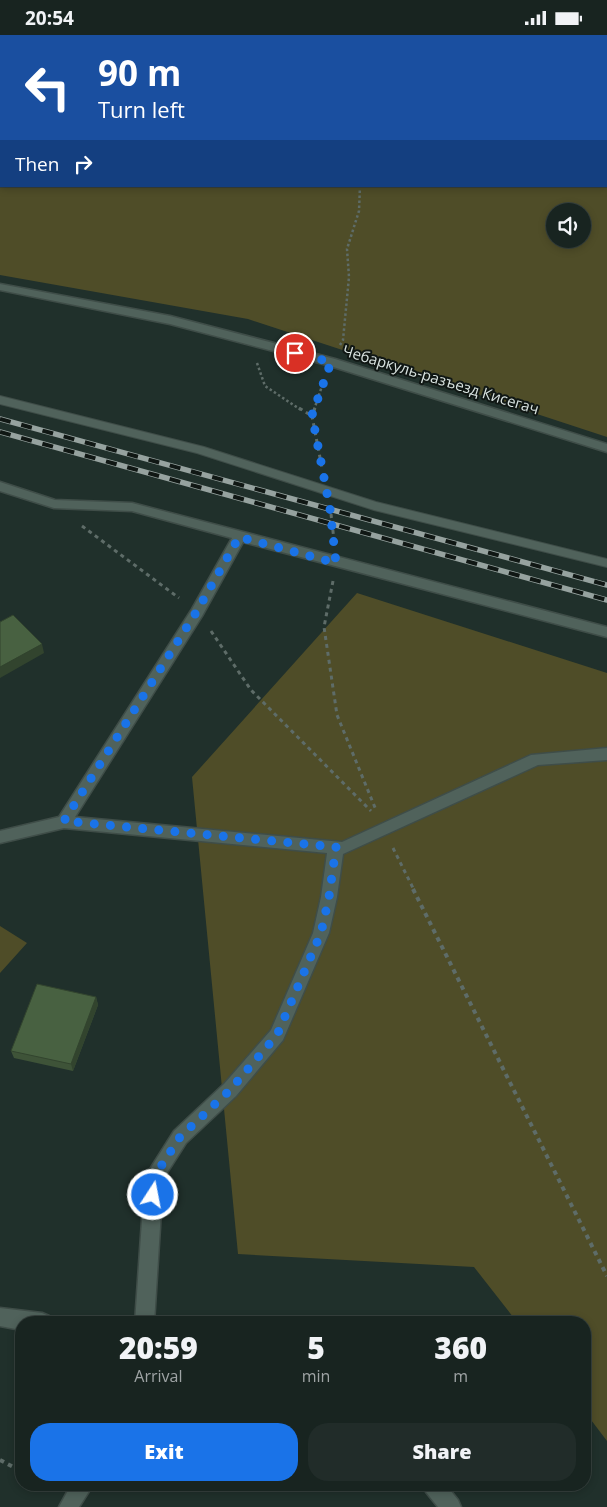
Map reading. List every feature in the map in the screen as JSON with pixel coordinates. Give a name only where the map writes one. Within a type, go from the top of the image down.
[{"type":"street","name":"Чебаркуль-разъезд Кисегач","points":[[0,287],[170,320],[331,362],[607,448]]},
{"type":"street","points":[[0,486],[54,504],[132,507],[336,563],[607,632]]},
{"type":"street","points":[[64,821],[197,611],[239,537]]},
{"type":"street","points":[[0,837],[64,821],[343,848],[536,759],[607,754]]},
{"type":"street","points":[[144,1316],[154,1177],[180,1137],[230,1090],[277,1035],[321,933],[329,897],[336,847]]},
{"type":"street","points":[[0,1317],[15,1319]]},
{"type":"street","points":[[69,1507],[79,1491]]},
{"type":"street","points":[[438,1491],[451,1507]]},
{"type":"lane","points":[[0,400],[200,450],[374,506],[607,563]]},
{"type":"path","points":[[360,187],[359,211],[347,249],[349,277],[343,339],[331,362],[312,415],[327,491],[336,563],[324,627],[337,715],[379,819]]},
{"type":"path","points":[[240,339],[260,368],[265,385],[279,397],[312,415]]},
{"type":"path","points":[[54,504],[197,611],[252,690],[372,812]]},
{"type":"path","points":[[391,844],[607,1276]]},
{"type":"path","points":[[0,1460],[15,1468]]},
{"type":"shaded area","points":[[0,187],[607,187],[607,437],[248,319],[0,275]]},
{"type":"shaded area","points":[[357,593],[607,673],[607,1441],[591,1420],[591,1316],[512,1316],[474,1267],[238,1254],[192,777]]},
{"type":"shaded area","points":[[0,926],[27,943],[0,973]]},
{"type":"building","points":[[13,615],[42,644],[0,667],[0,622]]},
{"type":"building","points":[[37,984],[96,997],[71,1064],[11,1051]]},
{"type":"railway","points":[[0,419],[607,585]]},
{"type":"railway","points":[[0,432],[607,600]]},
{"type":"route","points":[[153,1195],[154,1177],[180,1137],[230,1090],[277,1035],[321,933],[329,897],[336,847],[64,821],[197,611],[239,537],[336,563],[333,525],[312,415],[331,362],[295,353]]}]
